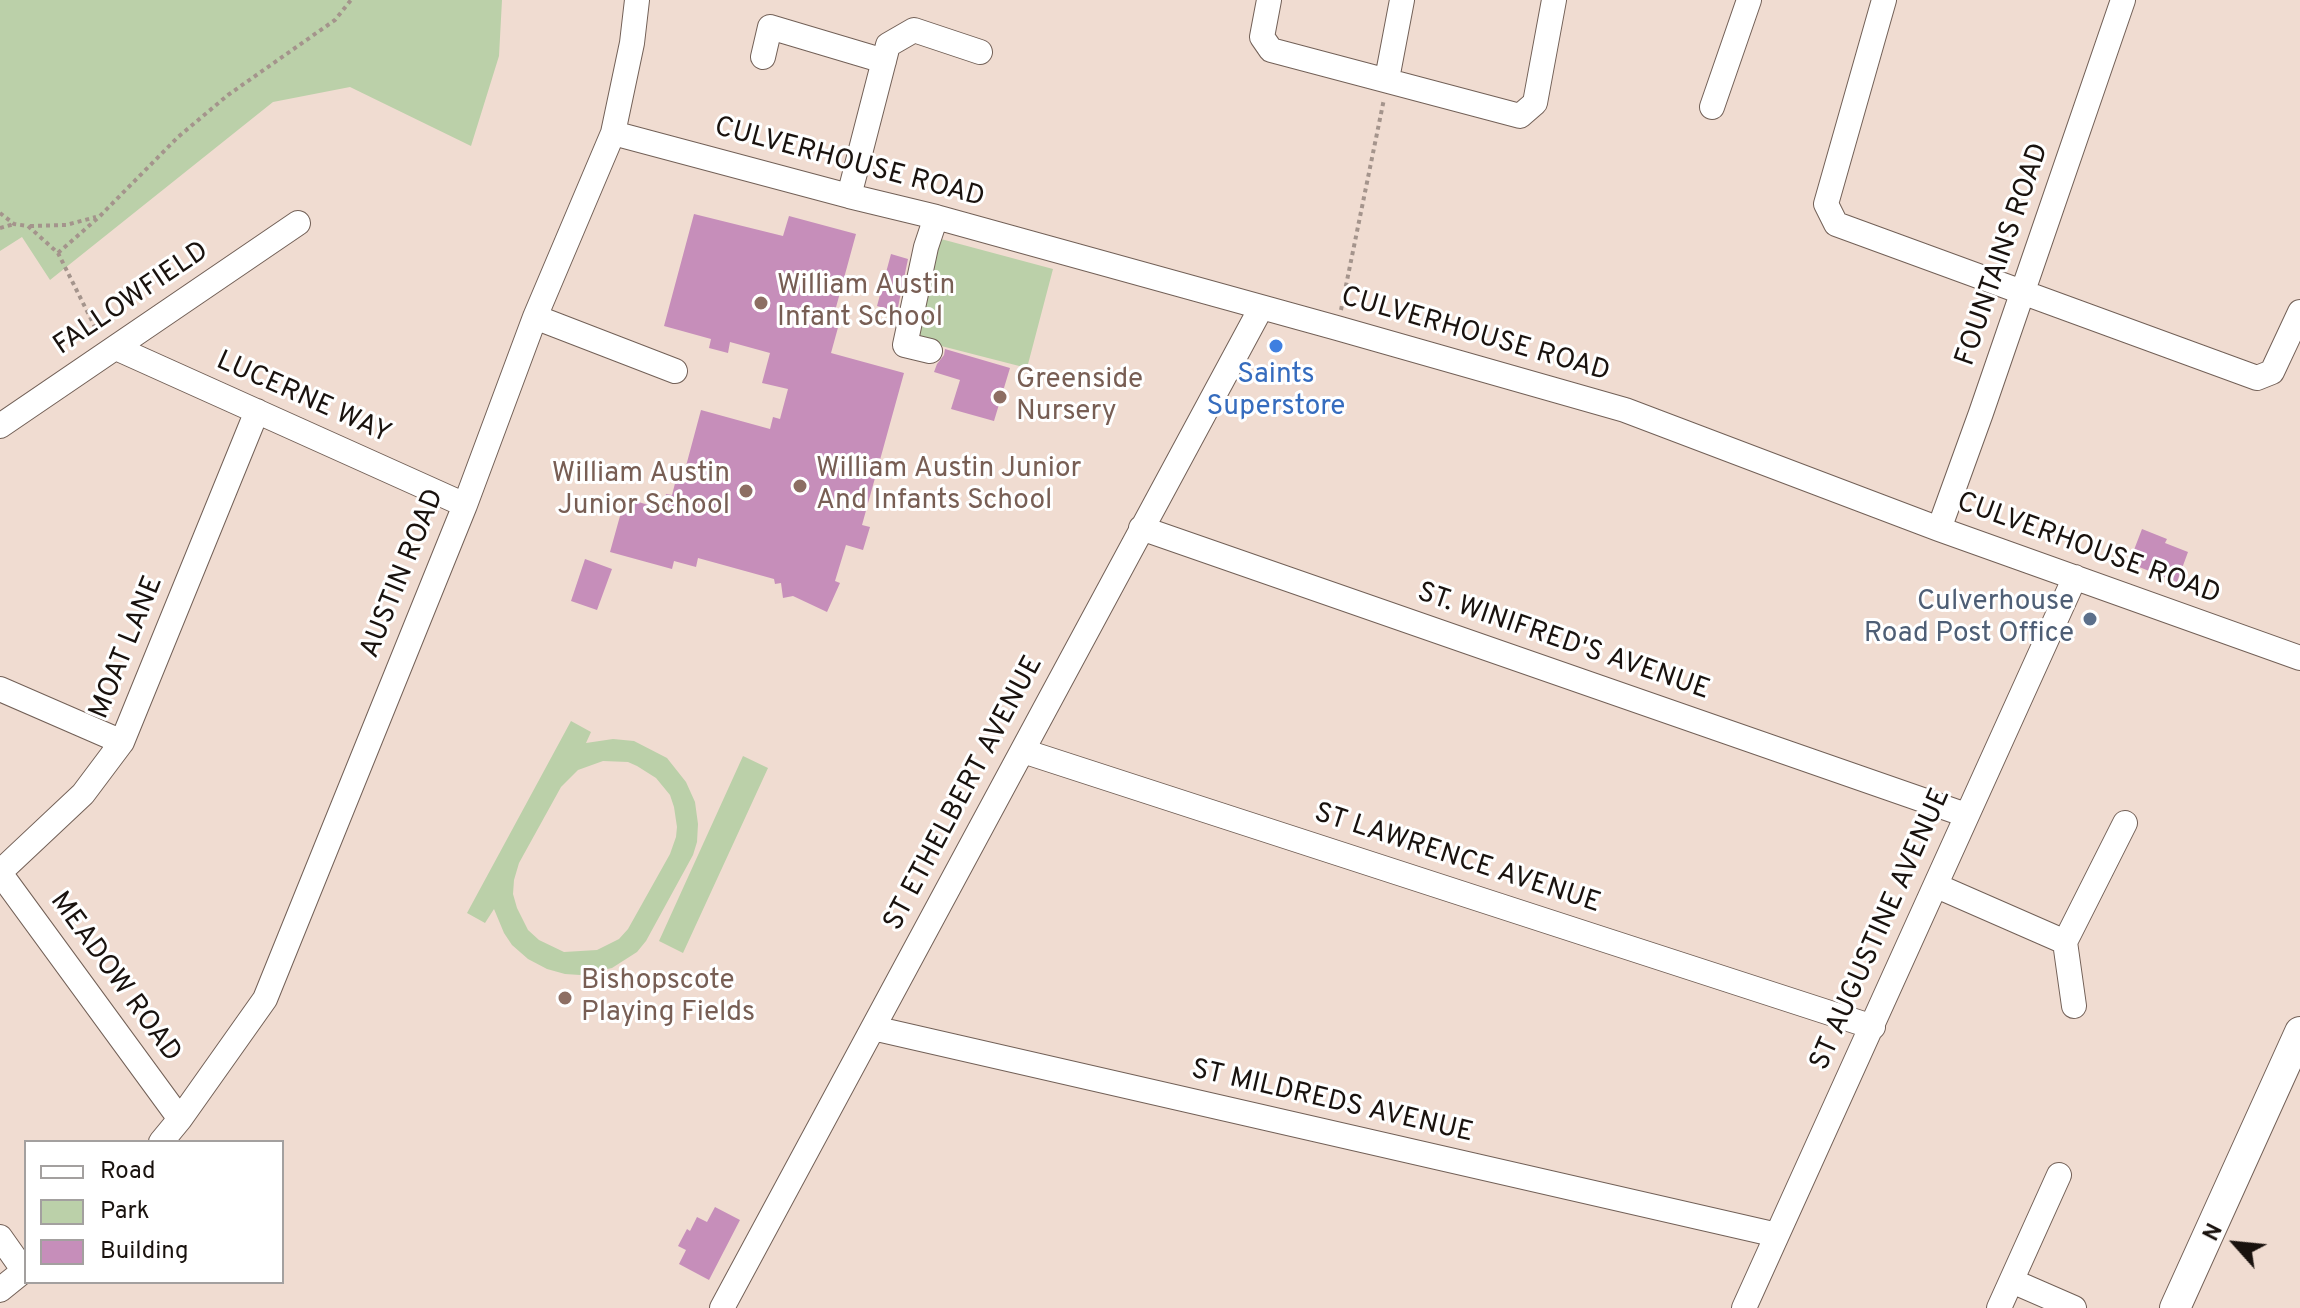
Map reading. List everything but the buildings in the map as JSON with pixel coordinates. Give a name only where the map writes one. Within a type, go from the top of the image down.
[{"type":"main road","points":[[2175,1308],[2300,1032]]},
{"type":"street","name":"AUSTIN ROAD","points":[[163,1140],[265,999],[465,505],[535,317],[613,133],[632,43],[637,0]]},
{"type":"street","points":[[1269,0],[1262,37],[1271,50],[1520,116],[1535,103],[1554,0]]},
{"type":"street","points":[[1387,79],[1402,0]]},
{"type":"street","points":[[1712,107],[1749,0]]},
{"type":"street","points":[[1884,0],[1826,204],[1836,224],[2257,378],[2272,372],[2300,312]]},
{"type":"street","name":"FOUNTAINS ROAD","points":[[1939,529],[2123,0]]},
{"type":"street","points":[[763,57],[770,27],[884,61]]},
{"type":"street","points":[[849,196],[888,45],[914,30],[980,52]]},
{"type":"street","name":"CULVERHOUSE ROAD","points":[[613,133],[936,217],[1625,410],[1939,529],[2300,658]]},
{"type":"street","points":[[930,351],[905,345],[926,247],[936,217]]},
{"type":"street","name":"FALLOWFIELD","points":[[0,426],[298,223]]},
{"type":"street","name":"ST ETHELBERT AVENUE","points":[[722,1308],[1261,308]]},
{"type":"street","points":[[535,317],[675,371]]},
{"type":"street","name":"LUCERNE WAY","points":[[112,350],[257,411],[465,505]]},
{"type":"street","name":"MOAT LANE","points":[[0,872],[83,794],[122,742],[257,411]]},
{"type":"street","name":"ST. WINIFRED'S AVENUE","points":[[1141,528],[1966,815]]},
{"type":"street","name":"ST AUGUSTINE AVENUE","points":[[1744,1308],[2075,577]]},
{"type":"street","points":[[0,689],[122,742]]},
{"type":"street","name":"ST LAWRENCE AVENUE","points":[[1023,751],[1873,1027]]},
{"type":"street","points":[[2074,1006],[2065,942],[2125,823]]},
{"type":"street","name":"MEADOW ROAD","points":[[0,872],[180,1119]]},
{"type":"street","points":[[1937,886],[2065,942]]},
{"type":"street","name":"ST MILDREDS AVENUE","points":[[873,1028],[1777,1235]]},
{"type":"street","points":[[1999,1308],[2059,1175]]},
{"type":"street","points":[[0,1237],[24,1269]]},
{"type":"street","points":[[0,1290],[24,1271]]},
{"type":"street","points":[[2012,1281],[2074,1308]]},
{"type":"path","points":[[58,253],[99,217],[178,137],[228,95],[335,20],[351,0]]},
{"type":"path","points":[[1337,328],[1387,79]]},
{"type":"path","points":[[0,213],[14,224]]},
{"type":"path","points":[[0,228],[14,224],[66,225],[99,217]]},
{"type":"path","points":[[28,226],[58,253],[112,350]]},
{"type":"green space","points":[[0,0],[502,0],[499,56],[471,146],[350,87],[273,102],[50,280],[22,237],[0,251]]},
{"type":"green space","points":[[941,239],[1053,269],[1027,368],[914,339]]},
{"type":"green space","points":[[571,721],[591,732],[586,743],[613,739],[634,741],[667,758],[686,782],[695,802],[698,824],[693,855],[646,941],[637,952],[612,968],[580,975],[547,969],[528,959],[512,945],[494,909],[485,923],[467,913]],"holes":[[[603,761],[628,762],[656,778],[670,795],[677,827],[676,837],[670,854],[628,929],[619,939],[597,950],[564,952],[539,940],[528,930],[513,894],[519,863],[561,787],[578,770]]]},
{"type":"green space","points":[[743,756],[768,768],[683,953],[659,941]]},
{"type":"place","name":"William Austin Infant School","points":[[761,303]]},
{"type":"place","name":"Saints Superstore","points":[[1276,346]]},
{"type":"place","name":"Greenside Nursery","points":[[1000,397]]},
{"type":"place","name":"William Austin Junior And Infants School","points":[[800,486]]},
{"type":"place","name":"William Austin Junior School","points":[[746,491]]},
{"type":"place","name":"Culverhouse Road Post Office","points":[[2090,619]]},
{"type":"place","name":"Bishopscote Playing Fields","points":[[565,998]]}]
